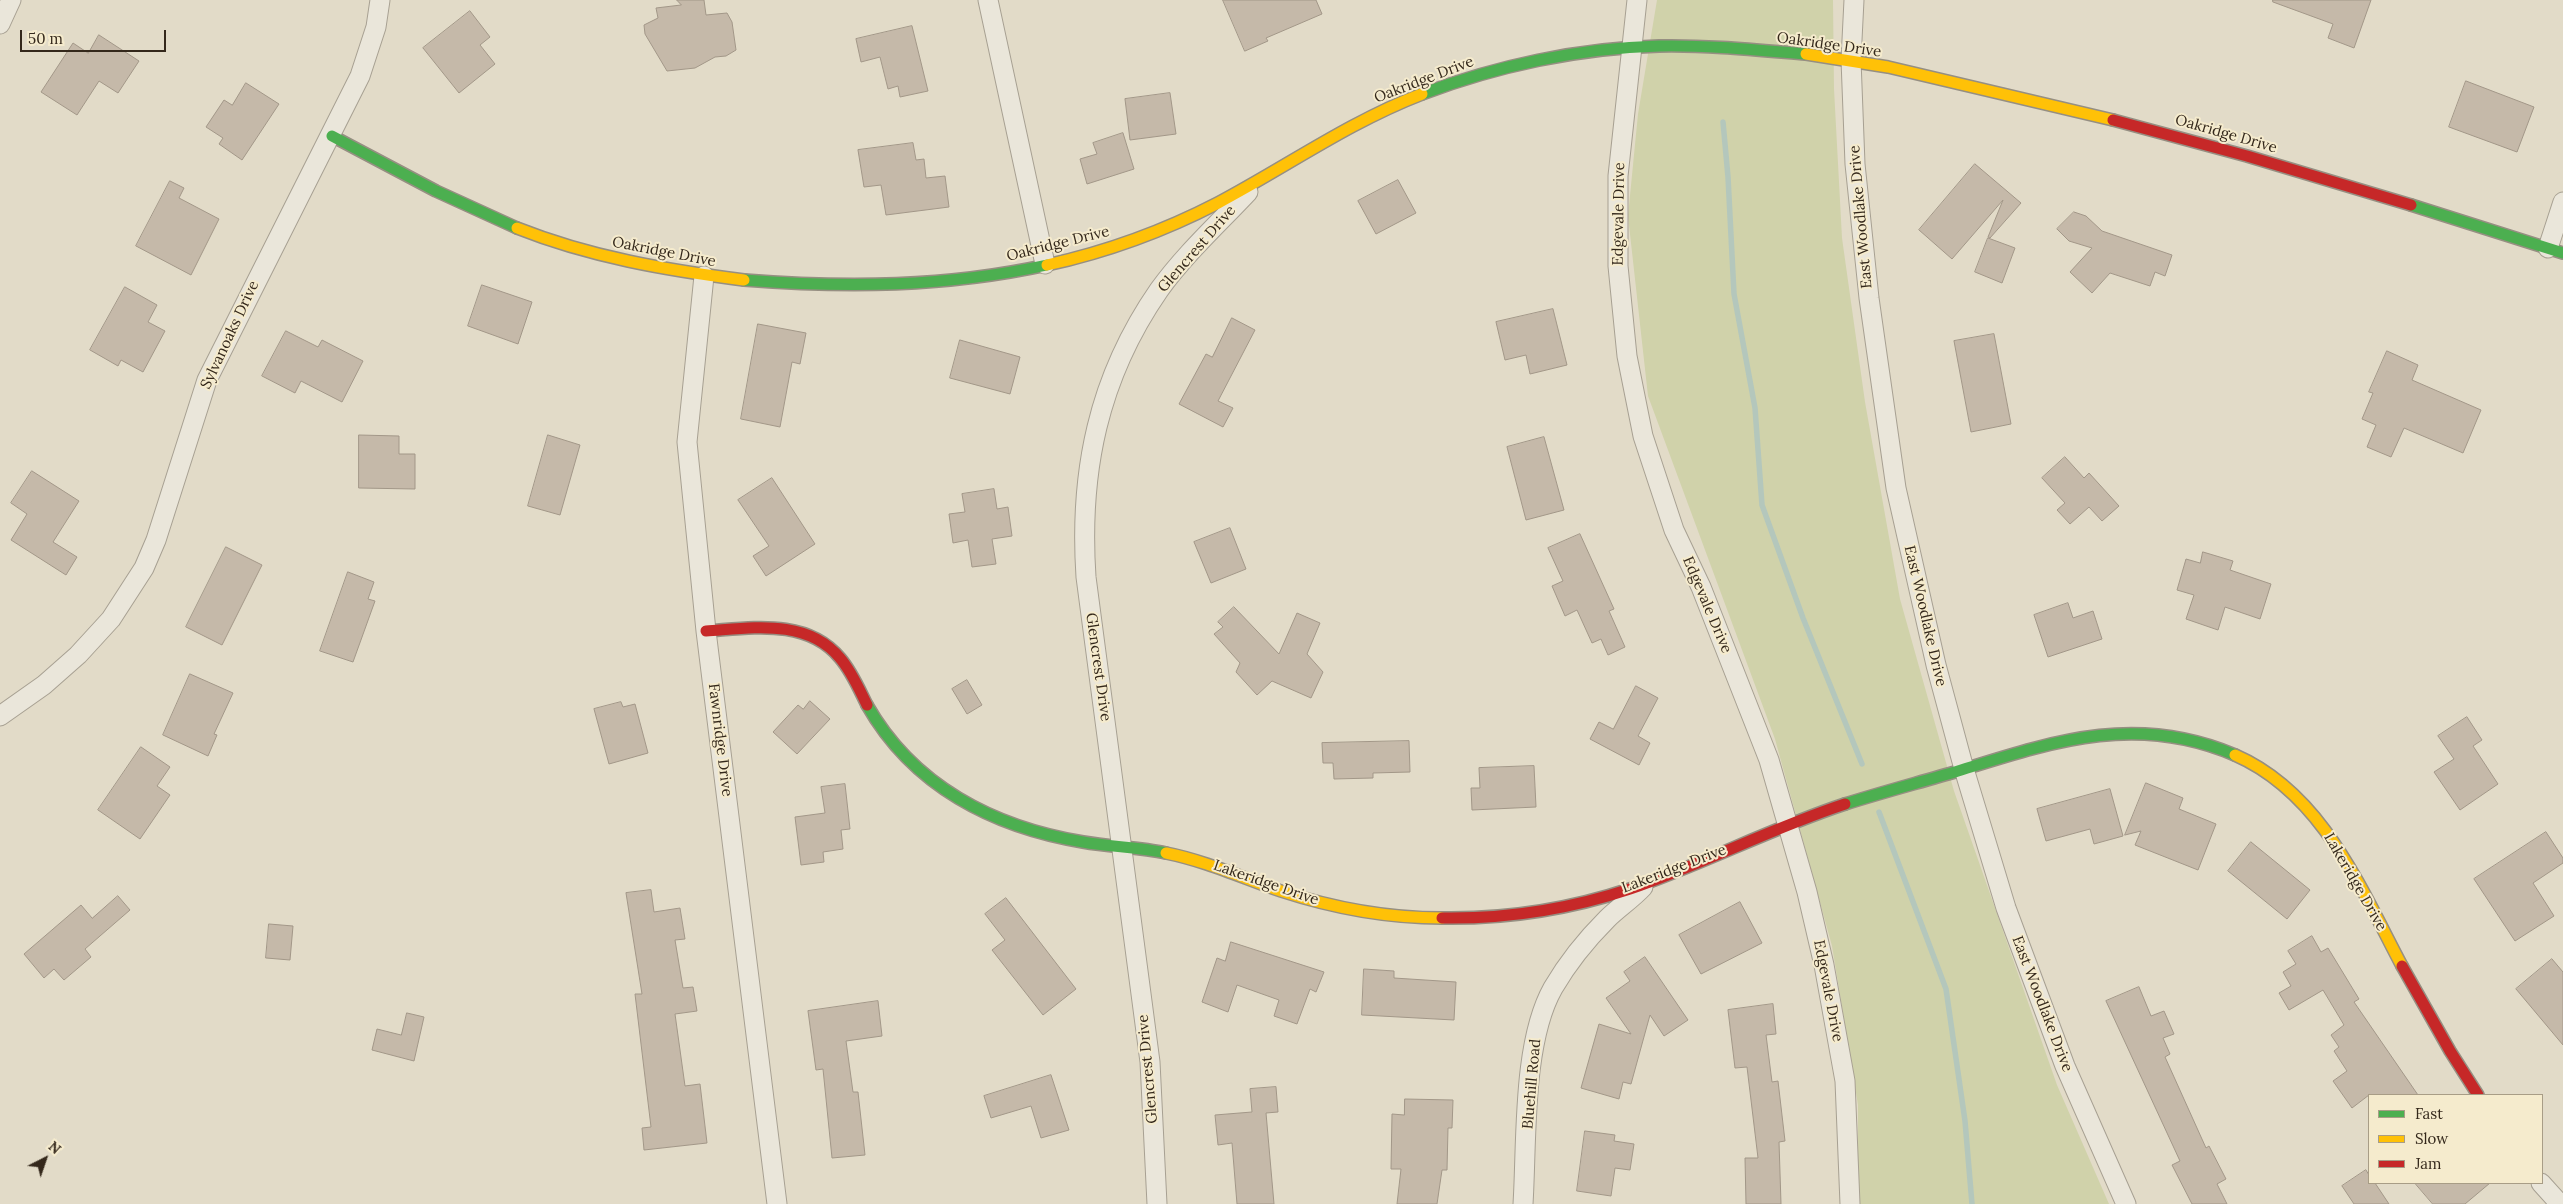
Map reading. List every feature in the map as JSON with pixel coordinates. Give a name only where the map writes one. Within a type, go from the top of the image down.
[{"type":"street","points":[[0,24],[11,0]]},
{"type":"street","name":"Sylvanoaks Drive","points":[[0,716],[44,685],[78,655],[111,619],[144,568],[156,540],[206,380],[332,136],[370,52],[380,0]]},
{"type":"street","points":[[988,0],[1045,264]]},
{"type":"street","name":"Edgevale Drive","points":[[1637,0],[1618,176],[1618,266],[1627,356],[1643,436],[1674,530],[1701,587],[1769,760],[1788,824],[1824,966],[1845,1081],[1850,1204]]},
{"type":"street","name":"East Woodlake Drive","points":[[1854,0],[1851,60],[1855,164],[1869,298],[1896,488],[1936,665],[1964,769],[2006,908],[2058,1047],[2126,1204]]},
{"type":"street","name":"Oakridge Drive","points":[[332,136],[466,207],[547,240],[624,262],[704,276],[801,286],[880,286],[963,280],[1097,253],[1192,216],[1258,182],[1381,111],[1486,72],[1550,59],[1632,47],[1699,46],[1851,60],[2142,126],[2267,160],[2555,250]]},
{"type":"street","name":"Glencrest Drive","points":[[1157,1204],[1150,1062],[1086,577],[1084,535],[1090,455],[1101,407],[1116,366],[1133,333],[1160,290],[1183,261],[1258,182]]},
{"type":"street","points":[[2555,250],[2563,202]]},
{"type":"street","name":"Fawnridge Drive","points":[[704,276],[687,442],[706,631],[777,1204]]},
{"type":"street","name":"Lakeridge Drive","points":[[706,631],[774,628],[810,635],[833,649],[850,669],[873,716],[908,761],[930,781],[963,803],[1023,829],[1122,848],[1158,850],[1203,861],[1284,892],[1337,907],[1442,919],[1542,910],[1647,883],[1820,812],[2070,737],[2123,731],[2181,737],[2207,744],[2257,766],[2296,796],[2324,828],[2343,856],[2416,989],[2477,1094]]},
{"type":"street","name":"Bluehill Road","points":[[1523,1204],[1530,1073],[1537,1027],[1545,1004],[1554,986],[1580,950],[1606,920],[1647,883]]},
{"type":"street","points":[[2542,1184],[2560,1204]]},
{"type":"green space","points":[[1657,0],[1833,0],[1834,89],[1842,238],[1865,402],[1900,599],[1954,791],[2057,1085],[2109,1204],[1858,1204],[1858,1105],[1832,946],[1775,739],[1648,396],[1628,216],[1638,114]]},
{"type":"building","points":[[677,0],[704,0],[706,15],[727,13],[732,22],[736,50],[726,56],[715,57],[695,68],[667,71],[645,34],[644,25],[658,18],[656,8],[681,5]]},
{"type":"building","points":[[1223,0],[1316,0],[1322,14],[1266,38],[1268,41],[1245,51]]},
{"type":"building","points":[[2273,0],[2371,0],[2354,48],[2328,38],[2333,24],[2273,2]]},
{"type":"building","points":[[470,11],[490,37],[480,45],[495,64],[459,93],[423,48]]},
{"type":"building","points":[[912,26],[928,91],[900,97],[898,86],[888,89],[880,57],[861,62],[856,39]]},
{"type":"building","points":[[99,35],[139,61],[118,93],[99,81],[77,115],[41,92],[73,43],[88,53]]},
{"type":"building","points":[[2466,81],[2534,107],[2517,152],[2449,127]]},
{"type":"building","points":[[246,83],[279,104],[242,160],[219,144],[223,138],[206,127],[224,100],[232,105]]},
{"type":"building","points":[[1170,93],[1176,134],[1130,140],[1125,99]]},
{"type":"building","points":[[1123,133],[1134,169],[1087,184],[1080,159],[1097,154],[1093,143]]},
{"type":"building","points":[[913,143],[916,160],[924,159],[926,178],[945,176],[949,207],[886,215],[881,185],[864,187],[858,150]]},
{"type":"building","points":[[1975,164],[2021,203],[1990,238],[1988,237],[2003,200],[1952,259],[1919,230]]},
{"type":"building","points":[[1398,180],[1416,213],[1376,234],[1358,201]]},
{"type":"building","points":[[170,181],[184,188],[179,198],[219,219],[191,275],[136,246]]},
{"type":"building","points":[[2074,212],[2086,216],[2102,231],[2172,255],[2165,276],[2155,272],[2150,286],[2110,273],[2092,293],[2070,272],[2092,248],[2069,241],[2057,229]]},
{"type":"building","points":[[1988,238],[2015,248],[2002,283],[1975,272]]},
{"type":"building","points":[[482,285],[532,302],[518,344],[468,326]]},
{"type":"building","points":[[125,287],[157,305],[148,322],[165,331],[143,372],[121,360],[118,366],[90,350]]},
{"type":"building","points":[[1553,309],[1567,365],[1530,374],[1526,355],[1505,360],[1496,322]]},
{"type":"building","points":[[1232,318],[1255,330],[1218,401],[1233,408],[1223,427],[1179,404],[1206,354],[1212,357]]},
{"type":"building","points":[[758,324],[806,333],[800,364],[792,362],[780,427],[741,419]]},
{"type":"building","points":[[286,331],[318,347],[322,340],[363,361],[342,402],[301,381],[295,393],[262,376]]},
{"type":"building","points":[[1994,334],[2011,424],[1971,432],[1954,341]]},
{"type":"building","points":[[960,340],[1020,357],[1010,394],[950,378]]},
{"type":"building","points":[[2387,351],[2418,365],[2412,380],[2481,410],[2463,453],[2404,428],[2391,457],[2367,447],[2376,425],[2362,419],[2373,393],[2369,392]]},
{"type":"building","points":[[359,435],[399,436],[399,454],[415,454],[415,489],[359,488]]},
{"type":"building","points":[[548,435],[580,445],[560,515],[528,506]]},
{"type":"building","points":[[1544,437],[1564,510],[1526,520],[1507,447]]},
{"type":"building","points":[[2065,457],[2084,478],[2089,473],[2119,506],[2102,521],[2089,507],[2070,524],[2057,510],[2065,503],[2042,478]]},
{"type":"building","points":[[32,471],[79,501],[53,542],[77,557],[66,575],[11,540],[27,514],[11,503]]},
{"type":"building","points":[[772,478],[815,544],[766,576],[753,556],[769,546],[738,500]]},
{"type":"building","points":[[994,489],[997,509],[1008,507],[1012,536],[992,539],[996,564],[972,567],[968,540],[953,543],[949,514],[965,512],[962,494]]},
{"type":"building","points":[[1230,528],[1246,569],[1211,583],[1194,542]]},
{"type":"building","points":[[1580,534],[1614,609],[1609,611],[1625,647],[1608,655],[1601,639],[1592,643],[1577,610],[1565,616],[1552,586],[1563,581],[1548,548]]},
{"type":"building","points":[[226,547],[262,565],[222,645],[186,627]]},
{"type":"building","points":[[2203,552],[2233,561],[2230,570],[2271,584],[2260,619],[2225,607],[2218,630],[2186,619],[2194,595],[2177,590],[2186,559],[2200,563]]},
{"type":"building","points":[[348,572],[374,582],[368,599],[375,601],[353,662],[320,651]]},
{"type":"building","points":[[2068,603],[2073,618],[2093,611],[2102,639],[2048,657],[2034,615]]},
{"type":"building","points":[[1234,607],[1279,654],[1297,613],[1320,623],[1307,654],[1323,672],[1311,698],[1272,681],[1257,695],[1236,672],[1240,663],[1214,634],[1223,627],[1218,622]]},
{"type":"building","points":[[190,674],[233,693],[214,734],[217,735],[208,756],[163,735]]},
{"type":"building","points":[[967,680],[982,705],[967,714],[952,689]]},
{"type":"building","points":[[1636,686],[1658,698],[1638,736],[1650,743],[1639,765],[1590,739],[1599,722],[1613,729]]},
{"type":"building","points":[[810,701],[830,719],[797,754],[773,732],[798,705],[803,709]]},
{"type":"building","points":[[621,702],[623,707],[635,704],[648,753],[609,764],[594,709]]},
{"type":"building","points":[[2467,717],[2482,740],[2473,746],[2498,784],[2460,810],[2434,772],[2454,759],[2438,736]]},
{"type":"building","points":[[1409,741],[1410,772],[1373,773],[1373,778],[1334,779],[1333,763],[1323,763],[1322,743]]},
{"type":"building","points":[[141,747],[170,767],[157,786],[170,795],[140,839],[98,810]]},
{"type":"building","points":[[1534,766],[1536,807],[1472,810],[1471,788],[1480,788],[1479,768]]},
{"type":"building","points":[[2146,783],[2183,798],[2179,809],[2216,824],[2198,870],[2135,845],[2141,831],[2125,835]]},
{"type":"building","points":[[845,784],[850,829],[841,830],[843,849],[823,852],[824,862],[801,865],[795,817],[825,813],[821,787]]},
{"type":"building","points":[[2110,789],[2123,836],[2094,844],[2090,829],[2046,841],[2037,809]]},
{"type":"building","points":[[2546,832],[2563,858],[2563,863],[2533,883],[2554,916],[2515,941],[2474,879]]},
{"type":"building","points":[[2251,842],[2310,890],[2287,919],[2228,871]]},
{"type":"building","points":[[651,890],[654,912],[680,908],[685,939],[675,940],[683,988],[693,987],[697,1011],[675,1014],[685,1086],[700,1084],[707,1143],[644,1150],[642,1128],[651,1127],[635,994],[642,994],[626,893]]},
{"type":"building","points":[[118,896],[130,910],[85,949],[91,957],[64,980],[54,969],[44,978],[24,954],[81,905],[92,918]]},
{"type":"building","points":[[1006,898],[1076,989],[1043,1015],[992,950],[1005,940],[985,914]]},
{"type":"building","points":[[1740,902],[1762,943],[1701,974],[1679,935]]},
{"type":"building","points":[[269,924],[293,926],[290,960],[266,958]]},
{"type":"building","points":[[2312,936],[2321,952],[2328,948],[2359,999],[2354,1002],[2417,1094],[2368,1094],[2352,1108],[2333,1081],[2347,1071],[2334,1051],[2339,1047],[2331,1035],[2344,1025],[2323,990],[2289,1010],[2279,993],[2291,986],[2283,972],[2296,964],[2288,951]]},
{"type":"building","points":[[1231,942],[1324,972],[1316,992],[1310,989],[1297,1024],[1274,1016],[1279,1000],[1237,985],[1228,1012],[1202,1002],[1217,958],[1225,961]]},
{"type":"building","points":[[1645,957],[1688,1020],[1664,1036],[1650,1015],[1631,1084],[1623,1082],[1619,1099],[1581,1088],[1599,1024],[1631,1034],[1606,998],[1630,981],[1624,972]]},
{"type":"building","points":[[2552,959],[2563,972],[2563,1045],[2516,989]]},
{"type":"building","points":[[1364,969],[1394,971],[1394,978],[1456,982],[1454,1020],[1362,1015]]},
{"type":"building","points":[[2139,987],[2151,1016],[2164,1011],[2174,1034],[2163,1038],[2170,1054],[2165,1057],[2206,1148],[2209,1146],[2226,1179],[2217,1184],[2227,1204],[2192,1204],[2172,1165],[2180,1161],[2106,1001]]},
{"type":"building","points":[[878,1001],[882,1036],[846,1041],[853,1092],[858,1092],[865,1155],[832,1158],[823,1069],[816,1070],[808,1011]]},
{"type":"building","points":[[1773,1004],[1776,1034],[1766,1035],[1772,1082],[1778,1081],[1785,1141],[1779,1142],[1781,1204],[1746,1204],[1745,1158],[1758,1158],[1747,1067],[1735,1068],[1728,1010]]},
{"type":"building","points":[[407,1013],[424,1017],[414,1061],[372,1050],[377,1029],[401,1035]]},
{"type":"building","points":[[1051,1075],[1069,1130],[1041,1138],[1031,1106],[991,1118],[984,1096]]},
{"type":"building","points":[[1276,1087],[1278,1112],[1266,1113],[1274,1204],[1237,1204],[1232,1143],[1218,1145],[1215,1115],[1252,1112],[1250,1089]]},
{"type":"building","points":[[1405,1099],[1453,1100],[1452,1128],[1448,1128],[1447,1170],[1442,1170],[1437,1204],[1397,1204],[1401,1169],[1391,1169],[1392,1114],[1404,1115]]},
{"type":"building","points":[[1585,1131],[1615,1135],[1614,1141],[1634,1144],[1630,1170],[1615,1168],[1611,1196],[1577,1191]]},
{"type":"building","points":[[2366,1170],[2368,1173],[2368,1184],[2376,1184],[2389,1204],[2354,1204],[2342,1186]]},
{"type":"building","points":[[2416,1184],[2489,1184],[2465,1204],[2433,1204]]},
{"type":"waterway","points":[[1723,122],[1734,294],[1755,408],[1762,505],[1803,618],[1862,764]]},
{"type":"waterway","points":[[1879,812],[1946,989],[1965,1121],[1972,1204]]},
{"type":"traffic: fast","points":[[1422,94],[1508,67],[1599,50],[1677,46],[1806,54]]},
{"type":"traffic: fast","points":[[332,136],[436,191],[517,228]]},
{"type":"traffic: fast","points":[[2411,205],[2563,253]]},
{"type":"traffic: fast","points":[[744,280],[782,283],[896,284],[972,278],[1047,265]]},
{"type":"traffic: fast","points":[[867,705],[886,734],[932,780],[958,798],[987,813],[1018,826],[1050,835],[1093,844],[1146,849],[1166,853]]},
{"type":"traffic: fast","points":[[1845,804],[2028,750],[2096,736],[2130,734],[2164,736],[2199,742],[2235,755]]},
{"type":"traffic: slow","points":[[1806,54],[1888,67],[2113,120]]},
{"type":"traffic: slow","points":[[1047,265],[1113,247],[1177,223],[1218,203],[1343,131],[1422,94]]},
{"type":"traffic: slow","points":[[517,228],[600,255],[657,267],[744,280]]},
{"type":"traffic: slow","points":[[2235,755],[2265,772],[2292,793],[2315,818],[2354,875],[2402,966]]},
{"type":"traffic: slow","points":[[1166,853],[1196,860],[1281,891],[1341,907],[1381,914],[1442,918]]},
{"type":"traffic: jam","points":[[2113,120],[2247,156],[2411,205]]},
{"type":"traffic: jam","points":[[706,631],[778,628],[812,636],[827,645],[844,663],[867,705]]},
{"type":"traffic: jam","points":[[1442,918],[1513,915],[1561,907],[1607,896],[1684,869],[1791,824],[1845,804]]},
{"type":"traffic: jam","points":[[2402,966],[2450,1051],[2477,1094]]}]
